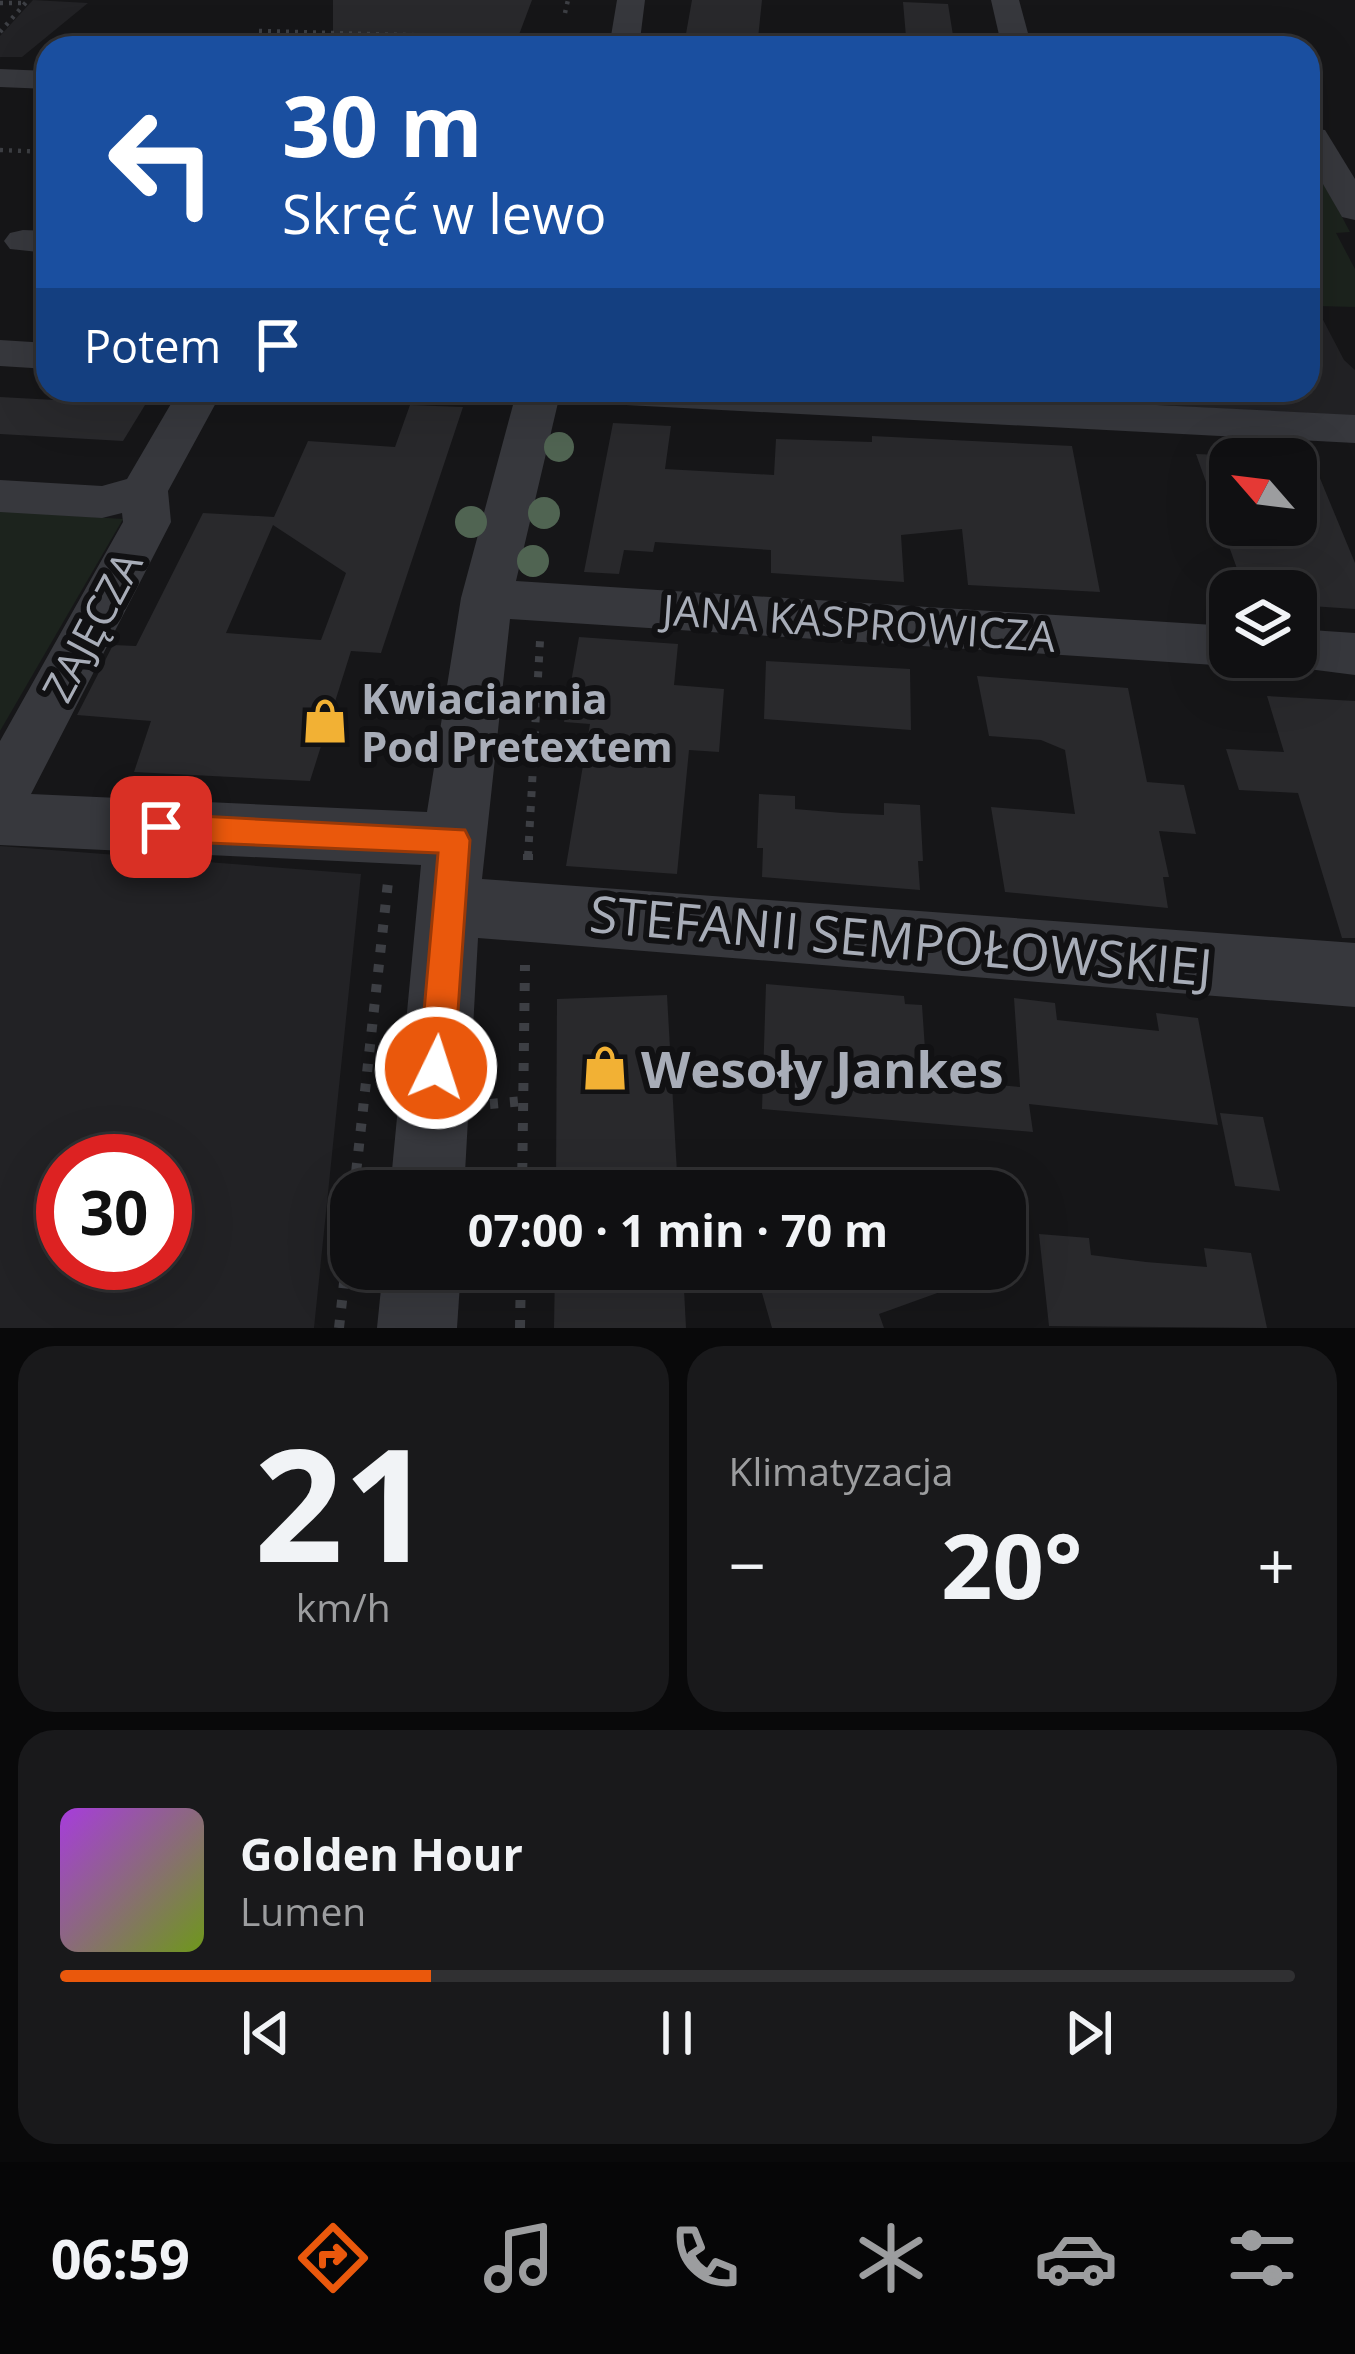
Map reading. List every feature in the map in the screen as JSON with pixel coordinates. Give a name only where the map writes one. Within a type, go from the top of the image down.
[{"type":"street","points":[[626,36],[631,0]]},
{"type":"street","points":[[1005,0],[1014,36]]},
{"type":"street","points":[[0,78],[36,80]]},
{"type":"street","points":[[1320,137],[1355,139]]},
{"type":"street","points":[[1320,152],[1355,209]]},
{"type":"street","points":[[0,353],[36,355]]},
{"type":"street","name":"ZAJĘCZA","points":[[0,796],[147,522],[144,490],[194,402]]},
{"type":"street","points":[[429,1170],[447,908],[487,598],[536,402]]},
{"type":"street","points":[[823,402],[1355,429]]},
{"type":"street","points":[[0,496],[102,502],[144,490]]},
{"type":"street","name":"JANA KASPROWICZA","points":[[487,598],[1209,645]]},
{"type":"street","points":[[1317,651],[1355,654]]},
{"type":"street","points":[[0,819],[454,840]]},
{"type":"street","name":"STEFANII SEMPOŁOWSKIEJ","points":[[447,908],[526,909],[1355,975]]},
{"type":"street","points":[[417,1328],[420,1290]]},
{"type":"path","points":[[565,13],[568,0]]},
{"type":"path","points":[[0,3],[27,2]]},
{"type":"path","points":[[0,32],[27,2]]},
{"type":"path","points":[[259,31],[445,36]]},
{"type":"path","points":[[0,150],[36,152]]},
{"type":"path","points":[[522,1170],[526,909],[542,601]]},
{"type":"path","points":[[339,1328],[343,1290]]},
{"type":"path","points":[[520,1328],[521,1290]]},
{"type":"shaded area","points":[[33,0],[88,3],[48,36],[36,36],[36,46],[22,57],[0,57],[0,36]]},
{"type":"shaded area","points":[[1320,175],[1350,232],[1336,233],[1355,269],[1355,307],[1320,306]]},
{"type":"shaded area","points":[[1320,314],[1344,360],[1355,370],[1355,416],[1103,402],[1320,402]]},
{"type":"shaded area","points":[[0,511],[123,519],[0,731]]},
{"type":"shaded area","points":[[0,846],[361,874],[314,1328],[0,1328]]},
{"type":"building","points":[[333,0],[532,0],[518,36],[333,36]]},
{"type":"building","points":[[692,0],[762,0],[758,36],[686,36]]},
{"type":"building","points":[[903,2],[948,4],[953,36],[906,36]]},
{"type":"building","points":[[0,397],[145,405],[123,441],[0,434]]},
{"type":"building","points":[[410,405],[463,407],[381,653],[351,651],[310,781],[134,772],[151,721],[77,715],[113,645],[136,646],[203,513],[274,517],[308,441],[395,447]],"holes":[[[273,525],[346,573],[321,640],[226,633]]]},
{"type":"building","points":[[613,423],[671,426],[665,469],[774,475],[776,439],[872,442],[872,436],[1072,446],[1100,592],[968,585],[962,529],[901,535],[904,582],[771,573],[771,550],[655,542],[653,552],[624,550],[619,574],[584,572]]},
{"type":"building","points":[[1196,454],[1209,455],[1209,490]]},
{"type":"building","points":[[1317,471],[1355,563],[1355,609],[1317,606],[1317,570],[1237,570],[1229,546],[1317,546]]},
{"type":"building","points":[[579,637],[678,644],[674,685],[724,689],[719,752],[689,750],[677,874],[566,866],[590,724],[564,722]]},
{"type":"building","points":[[766,661],[910,669],[911,730],[764,719]]},
{"type":"building","points":[[977,676],[1128,688],[1147,782],[1184,785],[1196,834],[1159,831],[1169,877],[1163,877],[1168,908],[1005,892],[991,807],[1075,814],[1065,750],[1041,740],[989,736]]},
{"type":"building","points":[[1267,696],[1355,701],[1355,938],[1342,938],[1298,793],[1239,790],[1226,749],[1284,752]]},
{"type":"building","points":[[759,794],[795,796],[795,809],[842,813],[884,815],[884,803],[920,805],[920,890],[762,877],[763,848],[757,848]]},
{"type":"building","points":[[766,984],[904,996],[905,1004],[922,1005],[927,1079],[1020,1087],[1014,998],[1055,1003],[1057,1020],[1159,1031],[1156,1013],[1198,1018],[1218,1125],[1029,1104],[1033,1132],[762,1109]]},
{"type":"building","points":[[667,995],[677,1170],[556,1170],[557,999]]},
{"type":"building","points":[[1220,1113],[1263,1117],[1280,1191],[1235,1186]]},
{"type":"building","points":[[1039,1234],[1089,1238],[1091,1255],[1146,1262],[1207,1267],[1204,1248],[1251,1253],[1267,1328],[1049,1326]]},
{"type":"building","points":[[555,1290],[684,1290],[686,1328],[554,1328]]},
{"type":"building","points":[[761,1290],[946,1290],[879,1314],[884,1328],[772,1328]]},
{"type":"place","name":"Kwiaciarnia Pod Pretextem","points":[[325,721]]},
{"type":"place","name":"Wesoły Jankes","points":[[605,1068]]},
{"type":"route","points":[[161,827],[454,840],[436,1068]]}]
